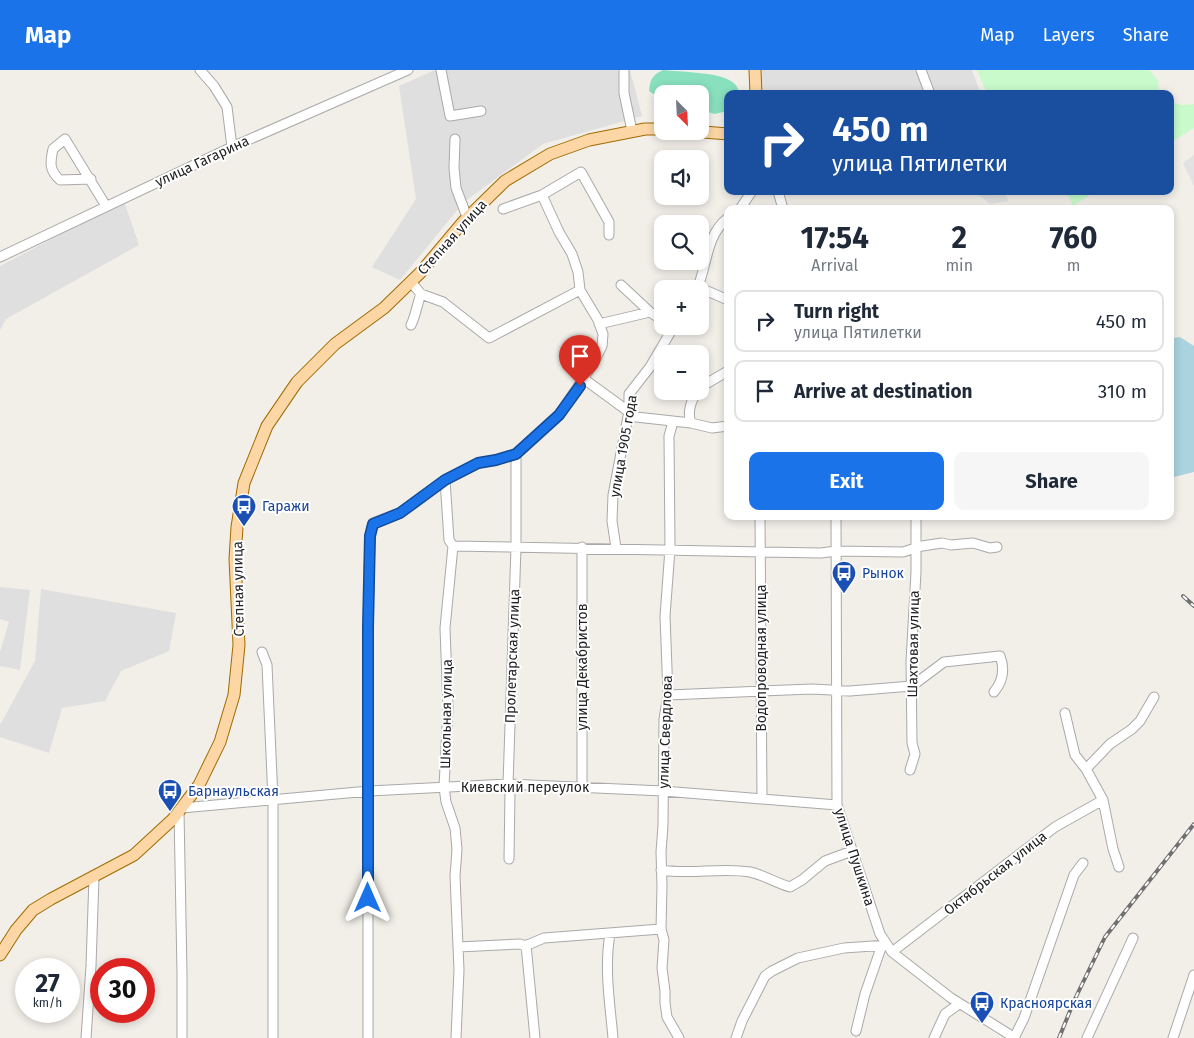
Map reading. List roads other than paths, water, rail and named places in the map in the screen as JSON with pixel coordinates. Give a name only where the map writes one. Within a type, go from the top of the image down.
[{"type":"main road","points":[[755,70],[756,90]]},
{"type":"main road","name":"Степная улица","points":[[0,955],[16,930],[33,910],[134,855],[181,810],[199,785],[220,742],[234,695],[239,645],[235,559],[237,527],[244,483],[267,426],[297,382],[335,344],[384,308],[411,282],[467,218],[505,181],[550,154],[590,140],[632,131],[654,129]]},
{"type":"main road","points":[[709,132],[724,134]]},
{"type":"street","points":[[200,70],[214,86],[228,107],[232,147]]},
{"type":"street","name":"улица Гагарина","points":[[0,258],[232,147],[408,70]]},
{"type":"street","points":[[441,70],[450,116],[481,111]]},
{"type":"street","points":[[624,70],[624,93],[632,131]]},
{"type":"street","points":[[921,70],[928,90]]},
{"type":"street","points":[[90,179],[60,180],[54,174],[50,165],[52,149],[65,139],[90,179],[106,206]]},
{"type":"street","points":[[455,139],[454,168],[456,188],[467,218]]},
{"type":"street","points":[[503,209],[542,195],[581,172],[590,185],[609,222],[609,235]]},
{"type":"street","points":[[368,1038],[368,627],[370,536],[373,524],[400,513],[445,480],[478,463],[516,454],[559,415],[584,379],[602,346],[603,334],[599,322],[580,290],[578,272],[572,254],[559,232],[542,195]]},
{"type":"street","points":[[699,280],[710,244],[724,221]]},
{"type":"street","points":[[411,282],[421,294],[443,302],[489,338],[580,290]]},
{"type":"street","points":[[621,285],[654,315]]},
{"type":"street","points":[[709,293],[724,298]]},
{"type":"street","points":[[411,325],[416,316],[421,294]]},
{"type":"street","points":[[599,322],[650,312]]},
{"type":"street","name":"улица 1905 года","points":[[616,548],[612,521],[613,495],[629,412],[629,394],[650,367],[668,335]]},
{"type":"street","points":[[709,383],[724,374]]},
{"type":"street","points":[[584,379],[636,417],[691,423],[712,428],[724,426]]},
{"type":"street","points":[[691,423],[689,417],[693,400]]},
{"type":"street","name":"улица Свердлова","points":[[673,422],[669,436],[670,549],[665,616],[668,695],[664,718],[661,929],[664,940],[662,968],[667,1017],[679,1038]]},
{"type":"street","name":"Пролетарская улица","points":[[509,859],[510,791],[508,784],[516,546],[516,454]]},
{"type":"street","name":"Школьная улица","points":[[445,480],[449,540],[453,546],[446,628],[448,708],[444,788],[446,802],[456,828],[455,876],[459,978],[456,1038]]},
{"type":"street","name":"Водопроводная улица","points":[[760,520],[762,799]]},
{"type":"street","name":"улица Пушкина","points":[[836,520],[837,805],[880,934],[887,947],[959,1004],[1015,1038]]},
{"type":"street","name":"Шахтовая улица","points":[[910,770],[915,754],[912,743],[911,661],[916,520]]},
{"type":"street","points":[[453,546],[821,553],[836,551],[903,552],[942,543],[952,545],[973,543],[990,548],[997,547]]},
{"type":"street","name":"улица Декабристов","points":[[582,548],[582,787]]},
{"type":"street","points":[[262,652],[267,665],[273,799],[273,1038]]},
{"type":"street","points":[[668,695],[812,689],[850,691],[912,686],[944,662],[1000,656],[1003,663],[1002,682],[994,692]]},
{"type":"street","points":[[1086,770],[1110,744],[1140,721],[1154,697]]},
{"type":"street","points":[[1065,713],[1076,755],[1103,800],[1113,849],[1119,867]]},
{"type":"street","name":"Киевский переулок","points":[[181,810],[273,799],[369,791],[508,784],[663,791],[837,805]]},
{"type":"street","name":"Октябрьская улица","points":[[887,947],[1055,827],[1103,800]]},
{"type":"street","points":[[181,810],[182,1038]]},
{"type":"street","points":[[662,870],[674,872],[734,870],[751,872],[790,887],[802,880],[825,861],[852,851]]},
{"type":"street","points":[[1015,1038],[1024,1018],[1074,875],[1083,863]]},
{"type":"street","points":[[86,1038],[94,877]]},
{"type":"street","points":[[458,947],[526,945],[544,938],[661,929]]},
{"type":"street","points":[[610,934],[608,970],[613,1038]]},
{"type":"street","points":[[1087,1038],[1133,938]]},
{"type":"street","points":[[526,945],[536,1038]]},
{"type":"street","points":[[736,1038],[742,1021],[765,976],[772,971],[798,958],[844,948],[887,947],[865,994],[856,1031]]},
{"type":"street","points":[[1173,1038],[1194,975]]},
{"type":"street","points":[[934,1038],[944,1014],[959,1004]]},
{"type":"water","points":[[1180,337],[1194,346],[1194,472],[1174,477],[1174,338]]},
{"type":"railway","points":[[1183,596],[1194,606]]},
{"type":"railway","points":[[1059,1038],[1074,1001],[1105,937],[1194,824]]},
{"type":"place","name":"Гаражи","points":[[244,527]]},
{"type":"place","name":"Рынок","points":[[844,594]]},
{"type":"place","name":"Барнаульская","points":[[170,812]]},
{"type":"place","name":"Красноярская","points":[[982,1024]]}]
